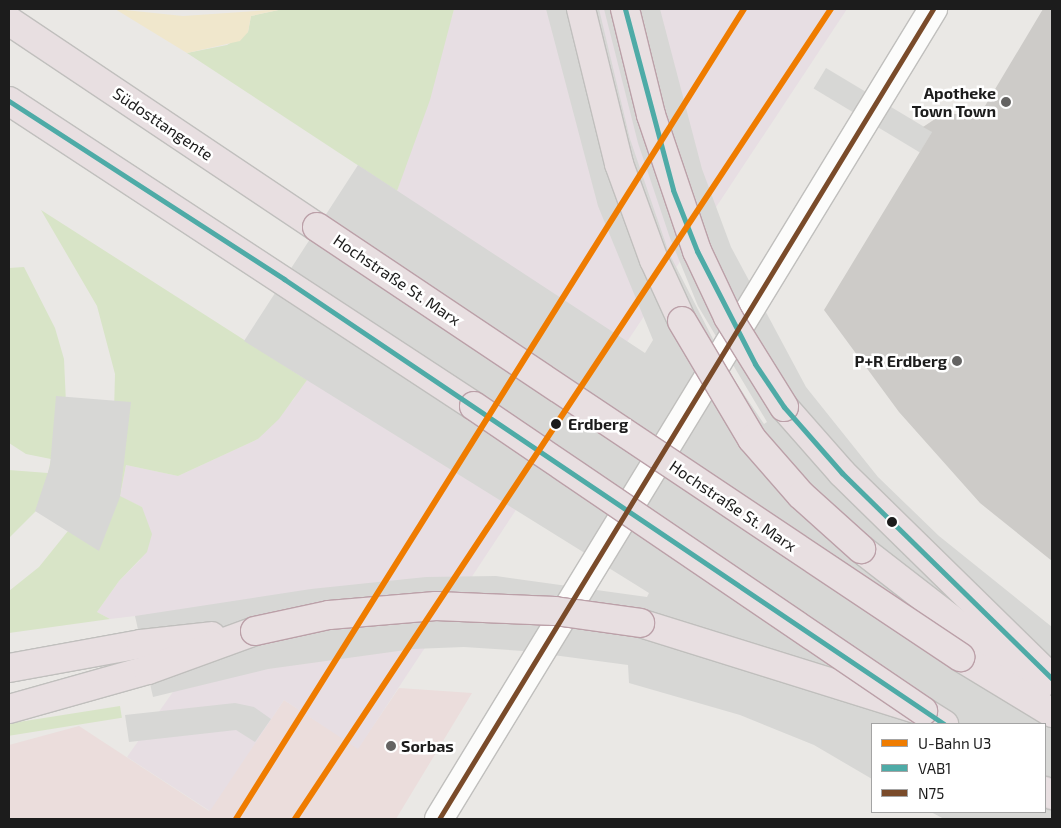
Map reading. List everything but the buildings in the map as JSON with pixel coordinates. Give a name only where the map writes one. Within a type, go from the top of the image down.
[{"type":"highway","points":[[581,9],[619,164],[654,260],[686,330],[752,439],[801,495],[861,549],[1052,698]]},
{"type":"highway","points":[[625,9],[674,190],[697,251],[755,364],[784,407],[842,473],[1052,679]]},
{"type":"highway","name":"Südosttangente","points":[[9,21],[317,227]]},
{"type":"highway","points":[[9,101],[284,279],[934,717]]},
{"type":"highway","name":"Hochstraße St. Marx","points":[[317,227],[960,657],[1052,713]]},
{"type":"highway","points":[[9,668],[141,644],[255,631],[329,615],[390,608],[494,606],[555,611],[640,623],[686,635],[934,717]]},
{"type":"highway","points":[[9,709],[148,670],[255,631]]},
{"type":"street","points":[[439,819],[933,9]]},
{"type":"shaded area","points":[[454,9],[847,9],[358,749],[284,700],[210,811],[127,757],[187,672],[135,616],[110,619],[97,612],[119,581],[140,560],[142,507],[120,497],[126,465],[178,476],[258,439],[294,399],[397,191]]},
{"type":"shaded area","points":[[399,688],[472,693],[396,819],[9,819],[9,745],[79,726],[209,811],[284,700],[358,748]]},
{"type":"green space","points":[[283,9],[454,9],[430,100],[397,191],[187,53],[227,45],[248,32],[251,16]]},
{"type":"green space","points":[[41,210],[307,380],[279,419],[258,439],[178,476],[126,465],[120,496],[142,507],[152,534],[147,552],[119,581],[97,612],[110,619],[9,633],[9,591],[39,567],[76,521],[114,411],[115,374],[97,306]]},
{"type":"green space","points":[[24,267],[55,328],[64,359],[67,426],[53,494],[9,538],[9,470],[48,473],[51,459],[26,454],[9,443],[9,268]]},
{"type":"green space","points":[[120,706],[122,718],[9,736],[9,724]]},
{"type":"sand","points":[[115,9],[183,16],[283,9],[251,16],[248,32],[240,41],[187,53]]},
{"type":"pier","points":[[546,9],[599,9],[630,139],[669,253],[733,378],[764,424],[767,422],[698,306],[670,238],[638,143],[604,9],[660,9],[702,169],[731,247],[806,387],[878,477],[939,536],[1052,627],[1052,819],[944,819],[933,813],[1046,813],[1046,723],[871,723],[871,778],[814,745],[740,715],[629,683],[628,665],[523,651],[464,647],[413,649],[268,669],[153,697],[135,616],[311,589],[426,577],[496,576],[647,597],[649,593],[244,341],[358,165],[645,353],[653,340],[598,206]]},
{"type":"pier","points":[[826,68],[932,132],[920,152],[814,89]]},
{"type":"pier","points":[[56,396],[131,402],[120,497],[99,551],[35,511],[50,466]]},
{"type":"pier","points":[[235,703],[254,707],[271,719],[255,742],[236,730],[129,742],[125,715]]},
{"type":"metro line","name":"U3","points":[[236,819],[744,9]]},
{"type":"metro line","name":"U3","points":[[295,819],[831,9]]},
{"type":"transit line","name":"VAB1","points":[[625,9],[673,190],[697,251],[755,364],[784,407],[842,473],[1052,679]]},
{"type":"transit line","name":"N75","points":[[439,819],[933,9]]},
{"type":"transit line","name":"VAB1","points":[[9,101],[284,279],[943,723]]},
{"type":"place","name":"Apotheke Town Town","points":[[1006,102]]},
{"type":"place","name":"P+R Erdberg","points":[[957,361]]},
{"type":"place","name":"Erdberg","points":[[556,424]]},
{"type":"place","name":"Sorbas","points":[[391,746]]}]
